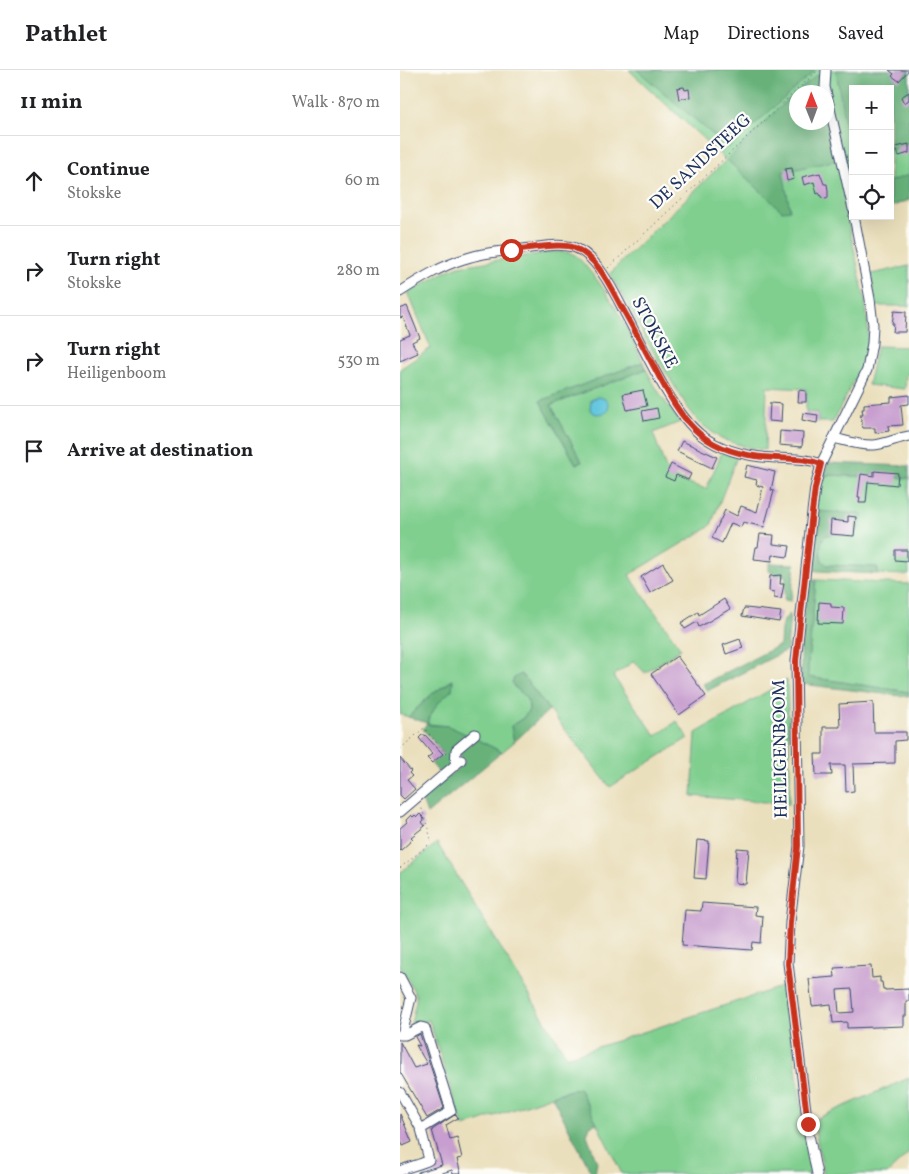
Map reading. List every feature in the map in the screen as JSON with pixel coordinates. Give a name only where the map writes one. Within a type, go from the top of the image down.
[{"type":"street","points":[[826,70],[825,87],[849,192]]},
{"type":"street","name":"HEILIGENBOOM","points":[[817,1174],[809,1135],[788,964],[790,922],[798,846],[796,661],[815,488],[821,464],[867,370],[872,343],[873,325],[870,299],[855,220]]},
{"type":"street","name":"STOKSKE","points":[[400,292],[448,265],[464,259],[492,253],[555,246],[573,247],[585,253],[602,273],[670,396],[695,430],[718,446],[737,453],[765,458],[804,459],[821,464]]},
{"type":"street","points":[[834,438],[873,445],[909,436]]},
{"type":"street","points":[[400,812],[458,763],[456,750],[475,734]]},
{"type":"street","points":[[400,977],[411,998],[401,1035],[406,1035],[421,1027],[425,1028],[451,1111],[421,1129]]},
{"type":"street","points":[[400,1092],[421,1129],[429,1160],[400,1171]]},
{"type":"path","name":"DE SANDSTEEG","points":[[602,273],[818,70]]},
{"type":"path","points":[[400,749],[424,728],[458,763]]},
{"type":"path","points":[[400,868],[432,842],[421,805],[415,799]]},
{"type":"green space","points":[[629,70],[909,70],[909,200],[894,206],[894,85],[849,85],[849,207],[845,207],[865,300],[868,342],[861,367],[833,422],[818,422],[818,413],[806,412],[806,389],[767,387],[765,450],[721,439],[699,422],[688,408],[645,338],[629,306],[610,275],[726,160]]},
{"type":"green space","points":[[637,70],[816,70],[799,85],[789,85],[789,94],[729,147],[726,147]]},
{"type":"green space","points":[[836,70],[909,70],[909,143],[894,149],[894,85],[849,85],[849,150]]},
{"type":"green space","points":[[817,75],[822,76],[823,85],[805,85]]},
{"type":"green space","points":[[789,99],[789,130],[832,130],[838,160],[783,172],[790,210],[782,211],[727,160]]},
{"type":"green space","points":[[909,175],[909,200],[894,206],[894,180]]},
{"type":"green space","points":[[552,252],[572,254],[585,265],[612,302],[643,362],[540,401],[576,464],[582,462],[551,405],[646,369],[670,410],[680,422],[653,433],[668,474],[706,489],[723,450],[738,454],[711,525],[629,575],[681,649],[645,673],[634,661],[613,676],[656,736],[677,721],[688,738],[610,787],[521,674],[513,686],[528,701],[529,710],[523,718],[511,726],[514,742],[502,752],[448,726],[427,724],[437,705],[452,690],[452,680],[432,694],[408,717],[400,714],[400,369],[431,348],[408,293],[446,271],[459,266]]},
{"type":"green space","points":[[909,266],[909,306],[876,306],[871,274]]},
{"type":"green space","points":[[877,346],[909,347],[909,374],[906,374],[905,389],[868,385]]},
{"type":"green space","points":[[643,362],[646,369],[551,405],[582,462],[576,464],[540,401]]},
{"type":"green space","points":[[828,463],[909,466],[909,478],[823,475]]},
{"type":"green space","points":[[823,475],[909,478],[909,575],[878,574],[877,567],[827,565],[824,563],[820,553],[822,538],[829,534],[835,534],[815,511],[815,500]]},
{"type":"green space","points":[[815,511],[863,514],[857,531],[843,535],[826,535],[821,545],[821,559],[827,565],[877,567],[878,574],[818,571],[812,570],[809,567]]},
{"type":"green space","points":[[769,563],[795,564],[791,601],[784,600],[786,576],[775,575],[769,571]]},
{"type":"green space","points":[[816,580],[909,584],[909,692],[808,677]]},
{"type":"green space","points":[[816,580],[808,677],[909,692],[909,697],[801,684],[801,646],[807,582]]},
{"type":"green space","points":[[790,614],[787,650],[707,691],[703,684],[780,645],[782,624]]},
{"type":"green space","points":[[521,674],[549,710],[514,742],[511,726],[523,718],[529,710],[527,699],[512,682],[514,678]]},
{"type":"green space","points":[[453,680],[452,690],[437,705],[427,723],[408,717],[432,694]]},
{"type":"green space","points":[[787,680],[789,804],[692,796],[696,733]]},
{"type":"green space","points":[[427,723],[430,725],[448,726],[468,735],[450,751],[451,765],[440,774],[431,763],[443,753],[423,729]]},
{"type":"green space","points":[[476,739],[502,752],[427,814],[422,800],[465,762],[459,753]]},
{"type":"green space","points":[[437,843],[567,1057],[784,986],[803,1123],[814,1174],[622,1174],[579,1088],[464,1127],[429,1020],[410,1029],[416,995],[400,965],[400,873]]},
{"type":"green space","points":[[909,1078],[909,1153],[887,1174],[824,1174],[813,1120]]},
{"type":"green space","points":[[579,1088],[597,1123],[590,1126],[587,1135],[597,1162],[595,1174],[592,1174],[552,1096]]},
{"type":"water","points":[[597,397],[607,401],[608,411],[596,414],[590,410],[591,400]]},
{"type":"building","points":[[889,70],[909,70],[899,81],[892,76],[894,74]]},
{"type":"building","points":[[684,87],[685,90],[689,89],[690,97],[679,99],[677,88]]},
{"type":"building","points":[[909,92],[909,100],[904,103],[901,97]]},
{"type":"building","points":[[909,144],[909,153],[899,156],[896,147]]},
{"type":"building","points":[[792,168],[794,179],[787,181],[785,169]]},
{"type":"building","points":[[820,173],[824,184],[827,184],[828,198],[826,199],[822,198],[819,193],[817,194],[814,182],[804,185],[802,177]]},
{"type":"building","points":[[407,306],[420,338],[412,342],[418,353],[400,361],[400,339],[410,335],[403,317],[400,318],[400,309]]},
{"type":"building","points":[[894,311],[906,312],[905,332],[893,332]]},
{"type":"building","points":[[643,390],[647,406],[627,410],[623,394]]},
{"type":"building","points":[[799,390],[806,391],[806,402],[798,402]]},
{"type":"building","points":[[909,395],[909,404],[901,405],[903,425],[888,426],[889,431],[875,433],[875,428],[863,428],[860,415],[863,415],[862,409],[864,409],[864,404],[891,402],[891,397]]},
{"type":"building","points":[[770,403],[782,404],[781,422],[769,421]]},
{"type":"building","points":[[657,408],[659,418],[644,421],[642,411]]},
{"type":"building","points":[[803,413],[818,415],[817,423],[802,420]]},
{"type":"building","points":[[780,431],[803,433],[802,447],[779,445]]},
{"type":"building","points":[[682,441],[717,457],[712,468],[677,451]]},
{"type":"building","points":[[671,464],[691,474],[688,480],[676,475],[674,481],[665,477]]},
{"type":"building","points":[[747,465],[775,472],[771,490],[774,491],[764,527],[743,522],[741,527],[731,523],[722,543],[712,538],[725,510],[737,516],[741,506],[757,512],[763,487],[756,485],[757,480],[744,477]]},
{"type":"building","points":[[874,471],[898,473],[897,485],[868,482],[866,503],[859,503],[861,474],[874,476]]},
{"type":"building","points":[[848,516],[856,517],[854,536],[830,534],[831,520],[848,522]]},
{"type":"building","points":[[760,534],[774,535],[773,544],[790,546],[788,557],[773,555],[772,561],[754,559]]},
{"type":"building","points":[[895,550],[907,550],[907,561],[895,560]]},
{"type":"building","points":[[663,563],[673,580],[650,593],[641,577]]},
{"type":"building","points":[[781,575],[780,584],[784,584],[781,599],[774,598],[774,592],[769,591],[770,576]]},
{"type":"building","points":[[724,599],[730,609],[699,627],[697,622],[685,629],[681,623],[698,612],[699,615]]},
{"type":"building","points":[[819,602],[831,603],[831,607],[844,608],[843,624],[818,623]]},
{"type":"building","points":[[744,608],[781,612],[779,622],[742,616]]},
{"type":"building","points":[[740,639],[743,648],[726,654],[723,645]]},
{"type":"building","points":[[677,656],[706,696],[679,715],[651,674]]},
{"type":"building","points":[[873,702],[874,732],[906,732],[906,740],[895,741],[895,763],[853,764],[854,791],[846,792],[845,765],[831,765],[832,775],[816,775],[815,754],[823,754],[823,727],[840,727],[839,704]]},
{"type":"building","points":[[425,735],[443,754],[432,763],[427,758],[432,754],[419,738]]},
{"type":"building","points":[[400,758],[411,771],[409,773],[412,776],[407,780],[415,789],[404,799],[400,795]]},
{"type":"building","points":[[420,814],[423,817],[424,820],[422,822],[425,826],[411,837],[413,839],[400,851],[400,828],[411,815],[417,817]]},
{"type":"building","points":[[697,840],[709,841],[706,879],[694,878]]},
{"type":"building","points":[[737,848],[749,849],[746,884],[735,883]]},
{"type":"building","points":[[702,903],[756,907],[755,915],[763,916],[761,943],[753,942],[752,950],[682,945],[685,910],[701,911]]},
{"type":"building","points":[[871,966],[872,978],[880,977],[883,989],[909,989],[909,1001],[906,1001],[904,1026],[847,1028],[847,1022],[833,1023],[831,1004],[812,1006],[809,979],[835,977],[834,968]],"holes":[[[852,989],[854,1012],[839,1013],[837,990]]]},
{"type":"building","points":[[420,1034],[444,1108],[427,1118],[400,1072],[400,1042],[414,1068],[427,1064],[416,1045],[420,1046],[415,1037]]},
{"type":"building","points":[[400,1114],[412,1142],[403,1146],[400,1138]]},
{"type":"building","points":[[456,1114],[458,1118],[446,1125],[450,1139],[457,1137],[462,1158],[457,1159],[461,1174],[453,1174],[452,1170],[439,1174],[418,1174],[418,1172],[442,1165],[432,1130]]},
{"type":"route","points":[[511,250],[555,246],[573,247],[585,253],[602,273],[614,293],[670,396],[691,426],[706,438],[728,450],[754,457],[804,459],[821,464],[815,488],[796,661],[799,809],[798,846],[790,922],[788,964],[808,1124]]}]
